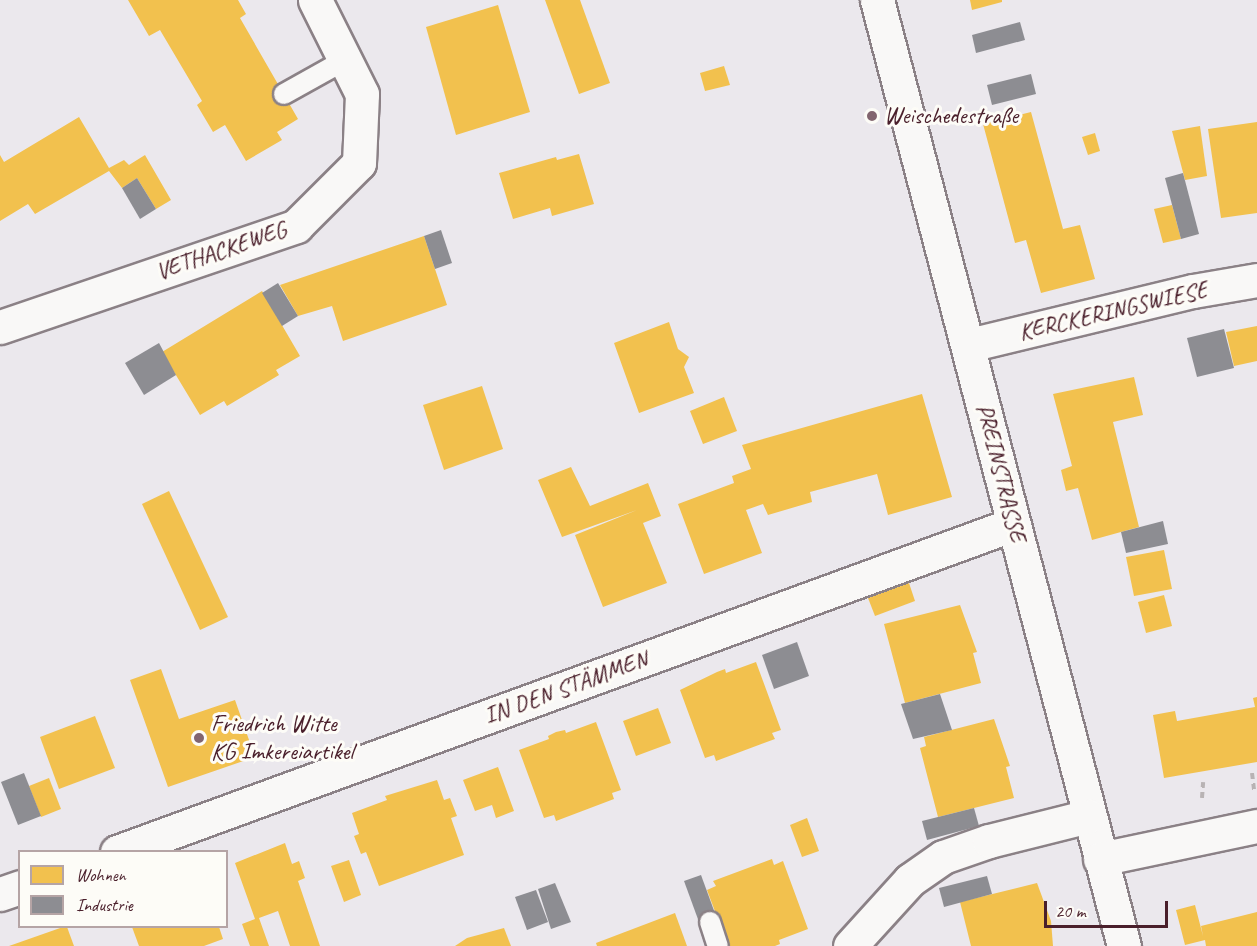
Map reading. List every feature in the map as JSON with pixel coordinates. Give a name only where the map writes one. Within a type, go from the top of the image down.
[{"type":"street","name":"VETHACKEWEG","points":[[0,327],[296,226],[359,163],[362,94],[315,0]]},
{"type":"street","name":"PREINSTRASSE","points":[[877,0],[969,345],[1124,946]]},
{"type":"street","name":"KERCKERINGSWIESE","points":[[969,345],[1193,291],[1257,280]]},
{"type":"street","name":"IN DEN STÄMMEN","points":[[122,850],[1014,524]]},
{"type":"street","points":[[864,940],[910,880],[943,856],[989,841],[1089,816]]},
{"type":"street","points":[[1100,859],[1257,826]]},
{"type":"street","points":[[0,894],[18,888]]},
{"type":"lane","points":[[284,94],[345,60]]},
{"type":"lane","points":[[710,922],[718,946]]},
{"type":"building: Wohnen","points":[[128,0],[238,0],[246,14],[240,18],[298,119],[277,132],[282,140],[246,161],[225,125],[213,132],[197,105],[202,101],[160,30],[149,36]]},
{"type":"building: Wohnen","points":[[545,0],[580,0],[610,83],[579,94]]},
{"type":"building: Wohnen","points":[[970,0],[1002,0],[1002,2],[972,10]]},
{"type":"building: Wohnen","points":[[498,5],[530,112],[456,135],[426,27]]},
{"type":"building: Wohnen","points":[[724,66],[730,85],[705,91],[700,73]]},
{"type":"building: Wohnen","points":[[1031,112],[1063,229],[1080,225],[1095,279],[1041,293],[1026,240],[1015,243],[983,124]]},
{"type":"building: Wohnen","points":[[79,117],[109,168],[124,160],[129,165],[145,155],[171,200],[156,209],[137,178],[122,188],[109,171],[35,214],[28,204],[0,221],[0,155],[4,162]]},
{"type":"building: Wohnen","points":[[1257,122],[1257,213],[1221,218],[1208,129]]},
{"type":"building: Wohnen","points":[[1200,126],[1207,176],[1185,180],[1172,131]]},
{"type":"building: Wohnen","points":[[1095,133],[1100,151],[1088,155],[1082,137]]},
{"type":"building: Wohnen","points":[[579,154],[594,204],[552,216],[550,208],[513,219],[499,173],[556,157],[557,160]]},
{"type":"building: Wohnen","points":[[1172,205],[1181,239],[1163,243],[1154,209]]},
{"type":"building: Wohnen","points":[[424,236],[447,305],[343,341],[332,306],[298,316],[280,285]]},
{"type":"building: Wohnen","points":[[262,291],[300,356],[276,370],[279,375],[227,406],[224,401],[200,415],[162,352]]},
{"type":"building: Wohnen","points":[[669,322],[678,349],[689,357],[684,367],[694,393],[639,413],[614,343]]},
{"type":"building: Wohnen","points":[[1257,326],[1257,361],[1234,366],[1226,332]]},
{"type":"building: Wohnen","points":[[1134,377],[1143,415],[1113,422],[1139,527],[1092,540],[1078,488],[1066,491],[1061,470],[1072,466],[1053,394]]},
{"type":"building: Wohnen","points":[[482,386],[503,449],[444,470],[423,405]]},
{"type":"building: Wohnen","points":[[922,394],[952,497],[888,515],[877,474],[810,492],[812,502],[768,515],[763,504],[746,510],[762,553],[704,574],[678,504],[734,483],[732,476],[751,469],[742,445]]},
{"type":"building: Wohnen","points":[[724,397],[737,431],[703,444],[690,411]]},
{"type":"building: Wohnen","points":[[571,467],[590,506],[648,483],[661,516],[643,523],[667,583],[603,607],[575,535],[637,510],[562,537],[538,480]]},
{"type":"building: Wohnen","points":[[169,491],[228,617],[200,630],[142,504]]},
{"type":"building: Wohnen","points":[[1164,550],[1172,589],[1134,596],[1126,557]]},
{"type":"building: Wohnen","points":[[909,583],[915,601],[875,616],[868,598]]},
{"type":"building: Wohnen","points":[[1164,595],[1172,626],[1146,633],[1138,602]]},
{"type":"building: Wohnen","points":[[960,605],[977,652],[973,653],[981,683],[905,703],[884,624]]},
{"type":"building: Wohnen","points":[[756,662],[781,730],[772,733],[775,739],[716,761],[714,755],[705,758],[680,690],[725,669],[726,673]]},
{"type":"building: Wohnen","name":"Friedrich Witte KG Imkereiartikel","points":[[161,669],[179,719],[235,700],[255,757],[168,787],[130,680]]},
{"type":"building: Wohnen","points":[[1257,697],[1257,762],[1164,778],[1153,715],[1175,711],[1177,721],[1255,707],[1253,698]]},
{"type":"building: Wohnen","points":[[658,708],[671,743],[636,756],[623,721]]},
{"type":"building: Wohnen","points":[[95,716],[115,768],[59,789],[40,737]]},
{"type":"building: Wohnen","points":[[994,719],[1010,766],[1006,767],[1014,798],[938,817],[920,748],[926,746],[924,737]]},
{"type":"building: Wohnen","points":[[596,722],[621,790],[612,793],[614,799],[556,821],[554,815],[544,818],[519,750],[549,739],[548,736],[556,732],[565,730],[566,733]]},
{"type":"building: Wohnen","points":[[498,767],[514,811],[496,818],[492,805],[475,811],[463,780]]},
{"type":"building: Wohnen","points":[[49,778],[61,809],[41,817],[29,786]]},
{"type":"building: Wohnen","points":[[437,780],[444,800],[450,798],[457,816],[451,818],[464,855],[379,886],[366,852],[361,854],[354,836],[359,834],[352,813],[387,800],[385,796]]},
{"type":"building: Wohnen","points":[[807,818],[819,851],[802,857],[790,825]]},
{"type":"building: Wohnen","points":[[285,843],[292,864],[299,861],[305,878],[298,881],[320,946],[290,946],[278,911],[259,918],[269,946],[250,946],[242,924],[255,919],[235,863]]},
{"type":"building: Wohnen","points":[[772,859],[774,865],[783,861],[808,929],[779,940],[780,944],[775,946],[728,946],[707,890],[716,886],[713,881]]},
{"type":"building: Wohnen","points":[[349,860],[361,895],[344,902],[331,866]]},
{"type":"building: Wohnen","points":[[1037,883],[1051,921],[1053,946],[971,946],[960,902]]},
{"type":"building: Wohnen","points":[[1195,905],[1203,936],[1201,926],[1257,912],[1257,946],[1206,946],[1205,940],[1185,945],[1176,910]]},
{"type":"building: Wohnen","points":[[675,913],[687,946],[597,946],[596,943]]},
{"type":"building: Wohnen","points":[[60,928],[67,928],[74,946],[9,946]]},
{"type":"building: Wohnen","points":[[132,928],[219,928],[223,939],[204,946],[139,946]]},
{"type":"building: Wohnen","points":[[504,928],[511,946],[455,946],[467,938]]},
{"type":"building: Industrie","points":[[1020,22],[1025,40],[976,53],[972,35]]},
{"type":"building: Industrie","points":[[1031,74],[1036,94],[992,105],[987,85]]},
{"type":"building: Industrie","points":[[1183,173],[1199,234],[1181,239],[1165,178]]},
{"type":"building: Industrie","points":[[137,178],[156,209],[140,219],[122,188]]},
{"type":"building: Industrie","points":[[441,230],[452,263],[435,269],[424,236]]},
{"type":"building: Industrie","points":[[278,283],[298,316],[282,326],[262,293]]},
{"type":"building: Industrie","points":[[1224,329],[1234,368],[1197,377],[1187,338]]},
{"type":"building: Industrie","points":[[159,343],[176,375],[144,395],[125,363]]},
{"type":"building: Industrie","points":[[1163,521],[1168,544],[1126,553],[1121,532]]},
{"type":"building: Industrie","points":[[797,642],[809,676],[774,689],[762,655]]},
{"type":"building: Industrie","points":[[940,694],[952,730],[913,739],[901,704]]},
{"type":"building: Industrie","points":[[24,773],[41,816],[18,825],[1,782]]},
{"type":"building: Industrie","points":[[974,808],[979,826],[927,840],[922,821]]},
{"type":"building: Industrie","points":[[701,875],[716,916],[699,922],[684,881]]},
{"type":"building: Industrie","points":[[987,876],[992,894],[944,907],[939,888]]},
{"type":"building: Industrie","points":[[555,883],[571,922],[551,929],[538,889]]},
{"type":"building: Industrie","points":[[536,890],[548,922],[527,930],[515,897]]},
{"type":"place","name":"Weischedestraße","points":[[872,116]]},
{"type":"place","name":"Friedrich Witte KG Imkereiartikel","points":[[199,738]]}]
